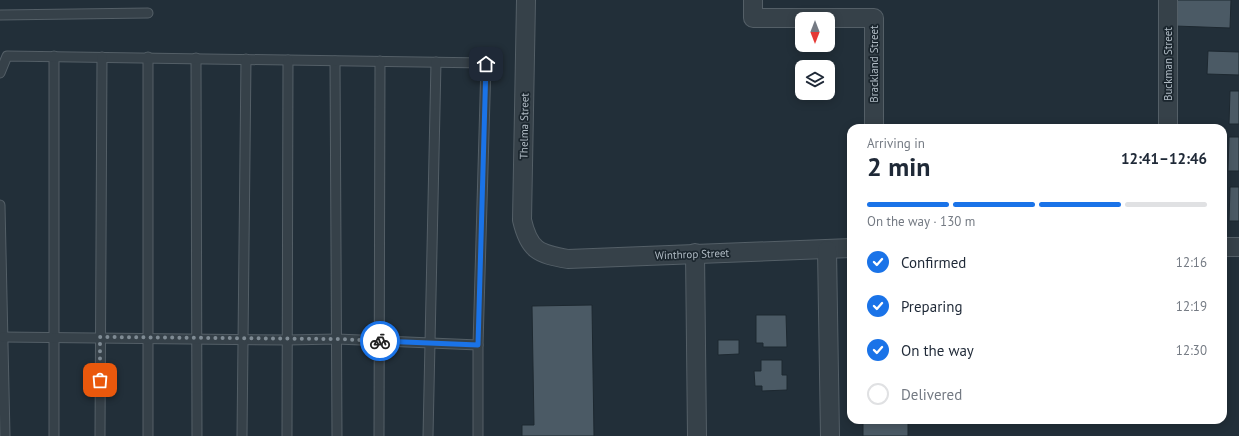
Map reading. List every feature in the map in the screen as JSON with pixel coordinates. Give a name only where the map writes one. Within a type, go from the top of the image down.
[{"type":"street","name":"Thelma Street","points":[[526,0],[522,220],[526,236],[535,249]]},
{"type":"street","name":"Brackland Street","points":[[753,0],[753,18],[874,18],[874,124]]},
{"type":"street","name":"Buckman Street","points":[[1168,0],[1168,124]]},
{"type":"street","points":[[1227,247],[1239,247]]},
{"type":"street","name":"Winthrop Street","points":[[535,249],[551,256],[568,259],[847,248]]},
{"type":"street","points":[[827,250],[830,436]]},
{"type":"street","points":[[695,253],[697,436]]},
{"type":"lane","points":[[0,15],[148,13]]},
{"type":"lane","points":[[0,73],[7,56],[148,57],[486,64],[478,345],[478,436]]},
{"type":"lane","points":[[54,56],[54,436]]},
{"type":"lane","points":[[100,436],[102,57]]},
{"type":"lane","points":[[148,57],[148,436]]},
{"type":"lane","points":[[196,58],[197,436]]},
{"type":"lane","points":[[242,436],[246,59]]},
{"type":"lane","points":[[287,436],[288,60]]},
{"type":"lane","points":[[335,61],[337,436]]},
{"type":"lane","points":[[379,436],[380,62]]},
{"type":"lane","points":[[428,436],[436,62]]},
{"type":"lane","points":[[0,205],[3,337],[2,399],[5,436]]},
{"type":"lane","points":[[3,337],[243,338],[287,340],[337,339],[478,345]]},
{"type":"building","points":[[1176,0],[1231,0],[1230,28],[1175,26]]},
{"type":"building","points":[[1208,51],[1239,52],[1239,75],[1207,74]]},
{"type":"building","points":[[1230,91],[1239,91],[1239,124],[1229,124]]},
{"type":"building","points":[[1229,137],[1239,137],[1239,171],[1228,171]]},
{"type":"building","points":[[1230,187],[1239,187],[1239,221],[1229,221]]},
{"type":"building","points":[[592,305],[594,436],[522,436],[522,425],[534,425],[532,306]]},
{"type":"building","points":[[756,315],[786,315],[787,347],[763,347],[763,343],[756,343]]},
{"type":"building","points":[[718,340],[739,340],[739,354],[718,355]]},
{"type":"building","points":[[761,360],[782,360],[782,375],[787,375],[787,390],[762,391],[762,386],[755,386],[754,371],[761,371]]},
{"type":"building","points":[[863,424],[908,424],[908,436],[863,436]]},
{"type":"way so far","points":[[100,380],[100,337],[243,338],[287,340],[337,339],[380,341]]},
{"type":"route","points":[[380,341],[478,345],[486,64]]}]
